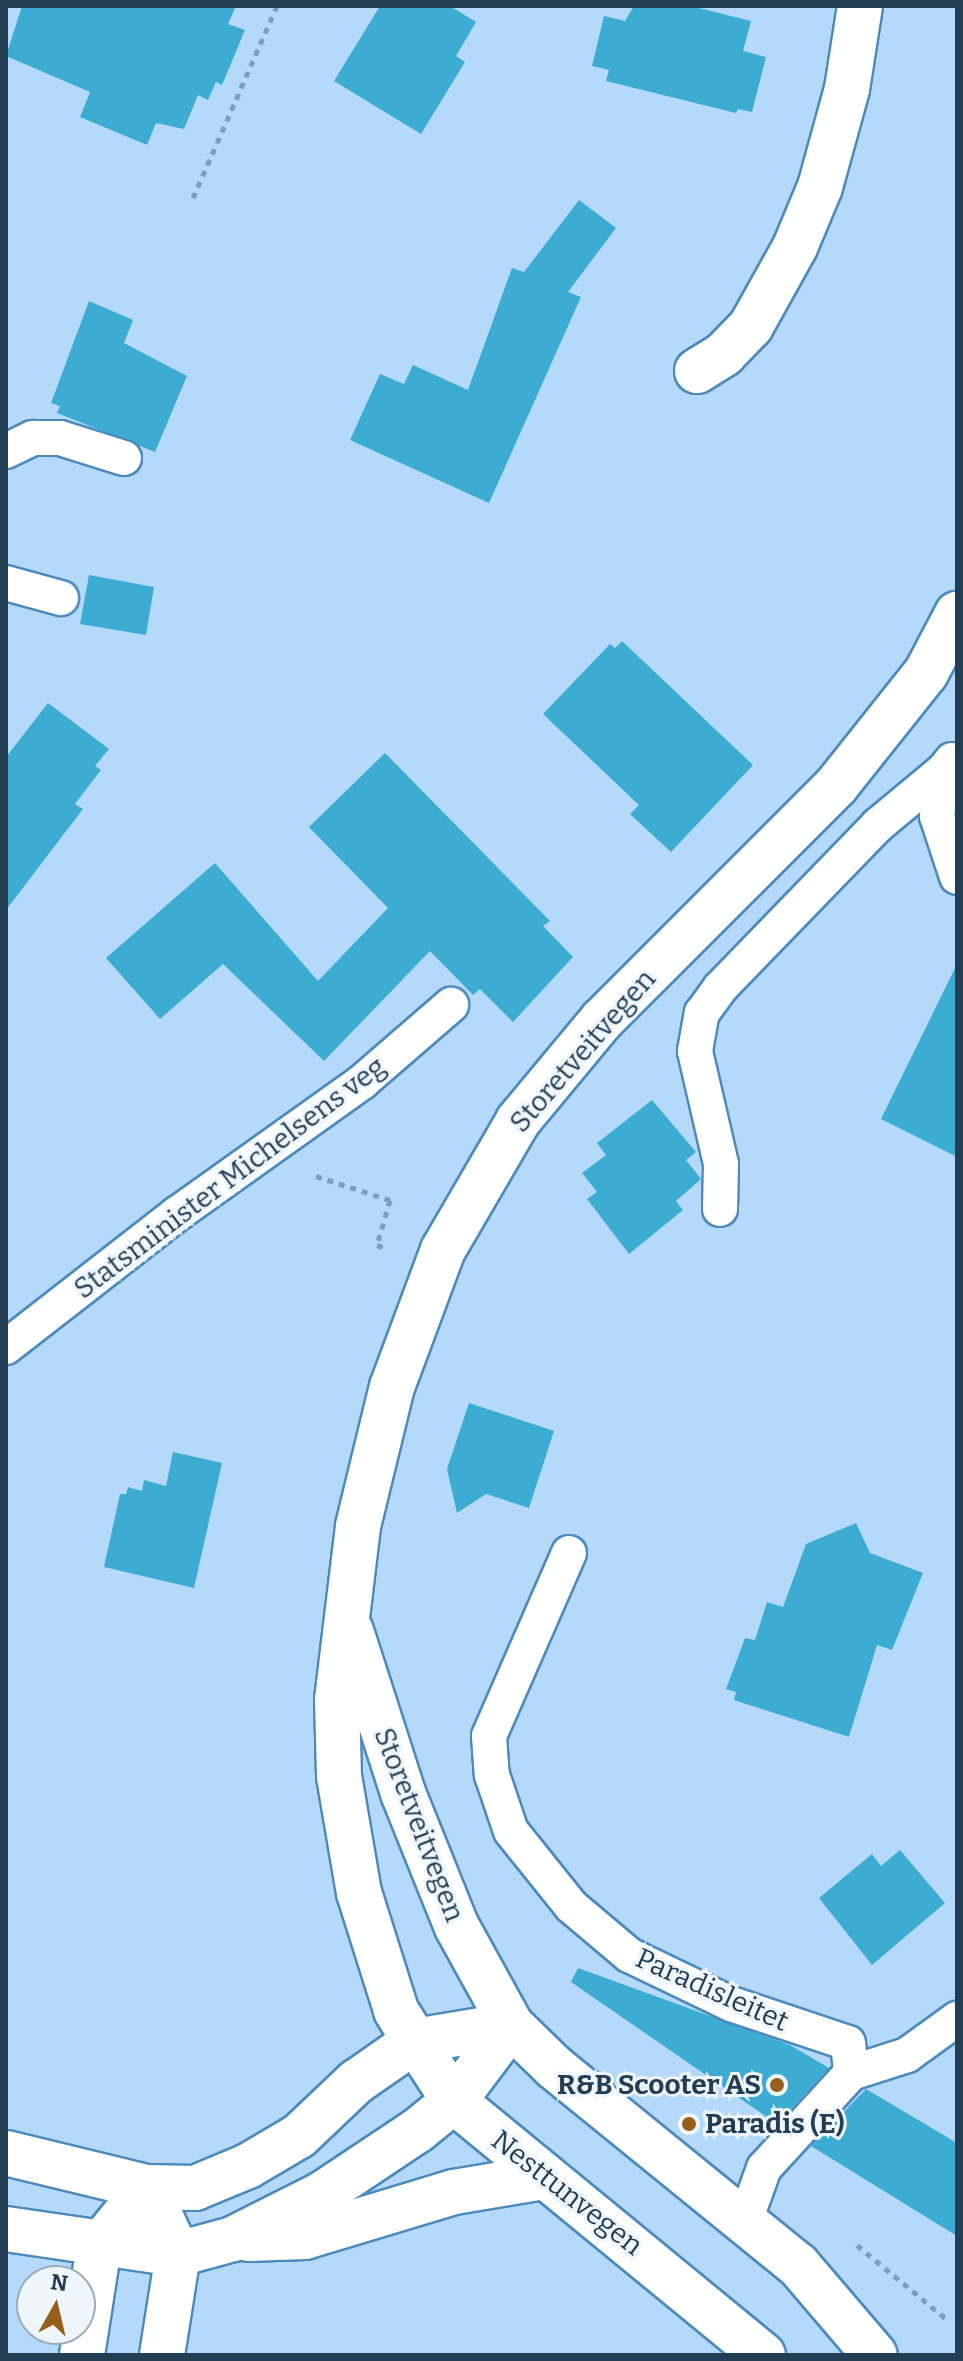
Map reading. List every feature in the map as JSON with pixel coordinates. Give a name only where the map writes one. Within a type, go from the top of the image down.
[{"type":"main road","points":[[697,371],[724,354],[751,326],[795,247],[820,187],[847,89],[860,6]]},
{"type":"main road","name":"Storetveitvegen","points":[[406,2025],[359,1893],[339,1776],[337,1700],[358,1526],[392,1387],[443,1250],[518,1121],[602,1020],[836,786],[926,673],[955,621]]},
{"type":"main road","name":"Storetveitvegen","points":[[347,1617],[403,1793],[476,1969],[511,2025]]},
{"type":"main road","points":[[6,2153],[147,2187],[195,2188],[248,2166],[299,2136],[356,2082],[406,2025],[511,2025],[554,2067],[746,2218],[798,2265],[875,2355]]},
{"type":"main road","name":"Nesttunvegen","points":[[406,2025],[454,2101],[544,2177],[629,2240],[763,2355]]},
{"type":"main road","points":[[6,2229],[99,2246],[178,2254],[233,2239],[322,2194],[454,2101],[511,2025]]},
{"type":"main road","points":[[233,2239],[305,2237],[454,2192],[544,2177]]},
{"type":"main road","points":[[82,2355],[99,2246],[147,2187]]},
{"type":"main road","points":[[147,2187],[178,2254],[162,2355]]},
{"type":"lane","points":[[6,451],[33,438],[60,438],[124,458]]},
{"type":"lane","points":[[6,583],[61,598]]},
{"type":"lane","points":[[950,762],[937,816],[957,877]]},
{"type":"lane","points":[[720,1209],[721,1164],[695,1051],[702,1013],[720,988],[878,825],[950,762]]},
{"type":"lane","name":"Statsminister Michelsens veg","points":[[6,1347],[177,1214],[362,1082],[451,1005]]},
{"type":"lane","name":"Paradisleitet","points":[[569,1553],[489,1736],[492,1775],[511,1831],[571,1906],[629,1955],[731,2004],[848,2043],[851,2073]]},
{"type":"lane","points":[[746,2218],[764,2168],[851,2073],[907,2055],[957,2019]]},
{"type":"path","points":[[193,198],[277,6]]},
{"type":"path","points":[[361,1191],[390,1200],[380,1233]]},
{"type":"building","points":[[22,6],[236,6],[228,24],[245,30],[222,85],[216,82],[208,100],[198,95],[184,129],[156,123],[147,145],[80,117],[90,92],[6,56]]},
{"type":"building","points":[[380,6],[450,6],[476,22],[456,56],[465,62],[421,134],[334,81]]},
{"type":"building","points":[[634,6],[691,6],[751,21],[743,51],[766,57],[752,112],[738,109],[736,113],[606,81],[609,70],[592,66],[604,16],[625,21]]},
{"type":"building","points":[[579,200],[616,228],[568,292],[581,297],[489,503],[350,440],[380,374],[404,384],[413,365],[468,390],[512,268],[524,272]]},
{"type":"building","points":[[89,301],[133,320],[124,343],[187,376],[155,452],[57,413],[60,406],[51,403]]},
{"type":"building","points":[[89,575],[154,587],[146,635],[80,624]]},
{"type":"building","points":[[622,641],[753,765],[671,852],[630,814],[639,805],[543,714],[610,644],[615,648]]},
{"type":"building","points":[[48,703],[109,749],[95,766],[101,770],[75,804],[83,809],[6,910],[6,757]]},
{"type":"building","points":[[385,753],[550,921],[543,926],[573,957],[513,1022],[480,989],[473,995],[430,951],[324,1061],[223,964],[160,1019],[106,958],[215,863],[318,981],[388,908],[309,827]]},
{"type":"building","points":[[957,964],[957,1157],[881,1119]]},
{"type":"building","points":[[652,1100],[696,1152],[686,1160],[701,1179],[676,1201],[683,1210],[629,1254],[587,1199],[597,1192],[582,1173],[606,1155],[597,1143]]},
{"type":"building","points":[[469,1403],[554,1431],[529,1508],[486,1494],[457,1513],[447,1469]]},
{"type":"building","points":[[173,1452],[222,1463],[194,1588],[104,1567],[120,1494],[126,1494],[128,1487],[142,1491],[144,1480],[166,1486]]},
{"type":"building","points":[[856,1523],[870,1553],[923,1573],[892,1650],[877,1645],[849,1737],[734,1700],[736,1692],[726,1689],[745,1638],[755,1640],[767,1602],[783,1607],[806,1544]]},
{"type":"building","points":[[900,1850],[945,1903],[872,1965],[819,1898],[872,1854],[881,1866]]},
{"type":"building","points":[[578,1968],[790,2045],[829,2068],[777,2124],[571,1982]]},
{"type":"building","points":[[866,2089],[957,2143],[957,2236],[811,2146]]},
{"type":"place","name":"R&B Scooter AS","points":[[777,2085]]},
{"type":"place","name":"Paradis (E)","points":[[689,2124]]}]
